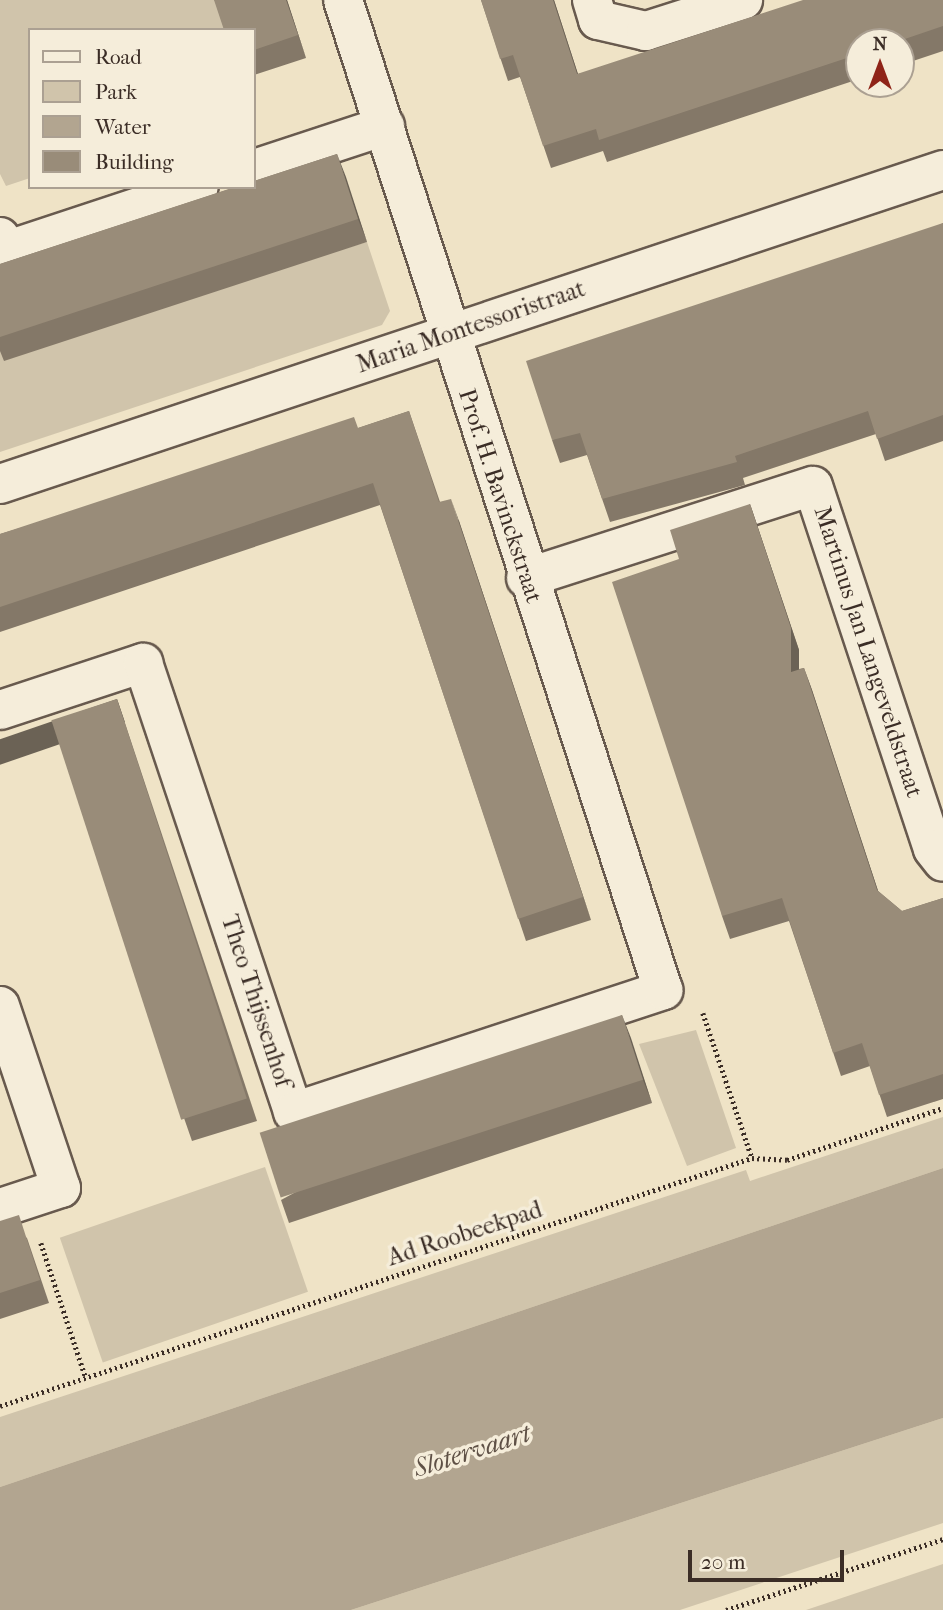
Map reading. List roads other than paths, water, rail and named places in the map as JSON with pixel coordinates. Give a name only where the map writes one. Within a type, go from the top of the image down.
[{"type":"street","name":"Prof. H. Bavinckstraat","points":[[343,0],[526,578],[663,990]]},
{"type":"street","points":[[592,0],[598,20],[646,31],[743,0]]},
{"type":"street","points":[[256,168],[385,126]]},
{"type":"street","name":"Maria Montessoristraat","points":[[0,484],[943,170]]},
{"type":"street","points":[[0,237],[5,251],[193,189]]},
{"type":"street","name":"Martinus Jan Langeveldstraat","points":[[526,578],[813,486],[933,849],[943,862]]},
{"type":"street","name":"Theo Thijssenhof","points":[[0,710],[143,663],[293,1112],[663,990]]},
{"type":"street","points":[[0,1006],[61,1188],[13,1204]]},
{"type":"water","name":"Slotervaart","points":[[943,1168],[943,1418],[351,1610],[0,1610],[0,1487]]}]
